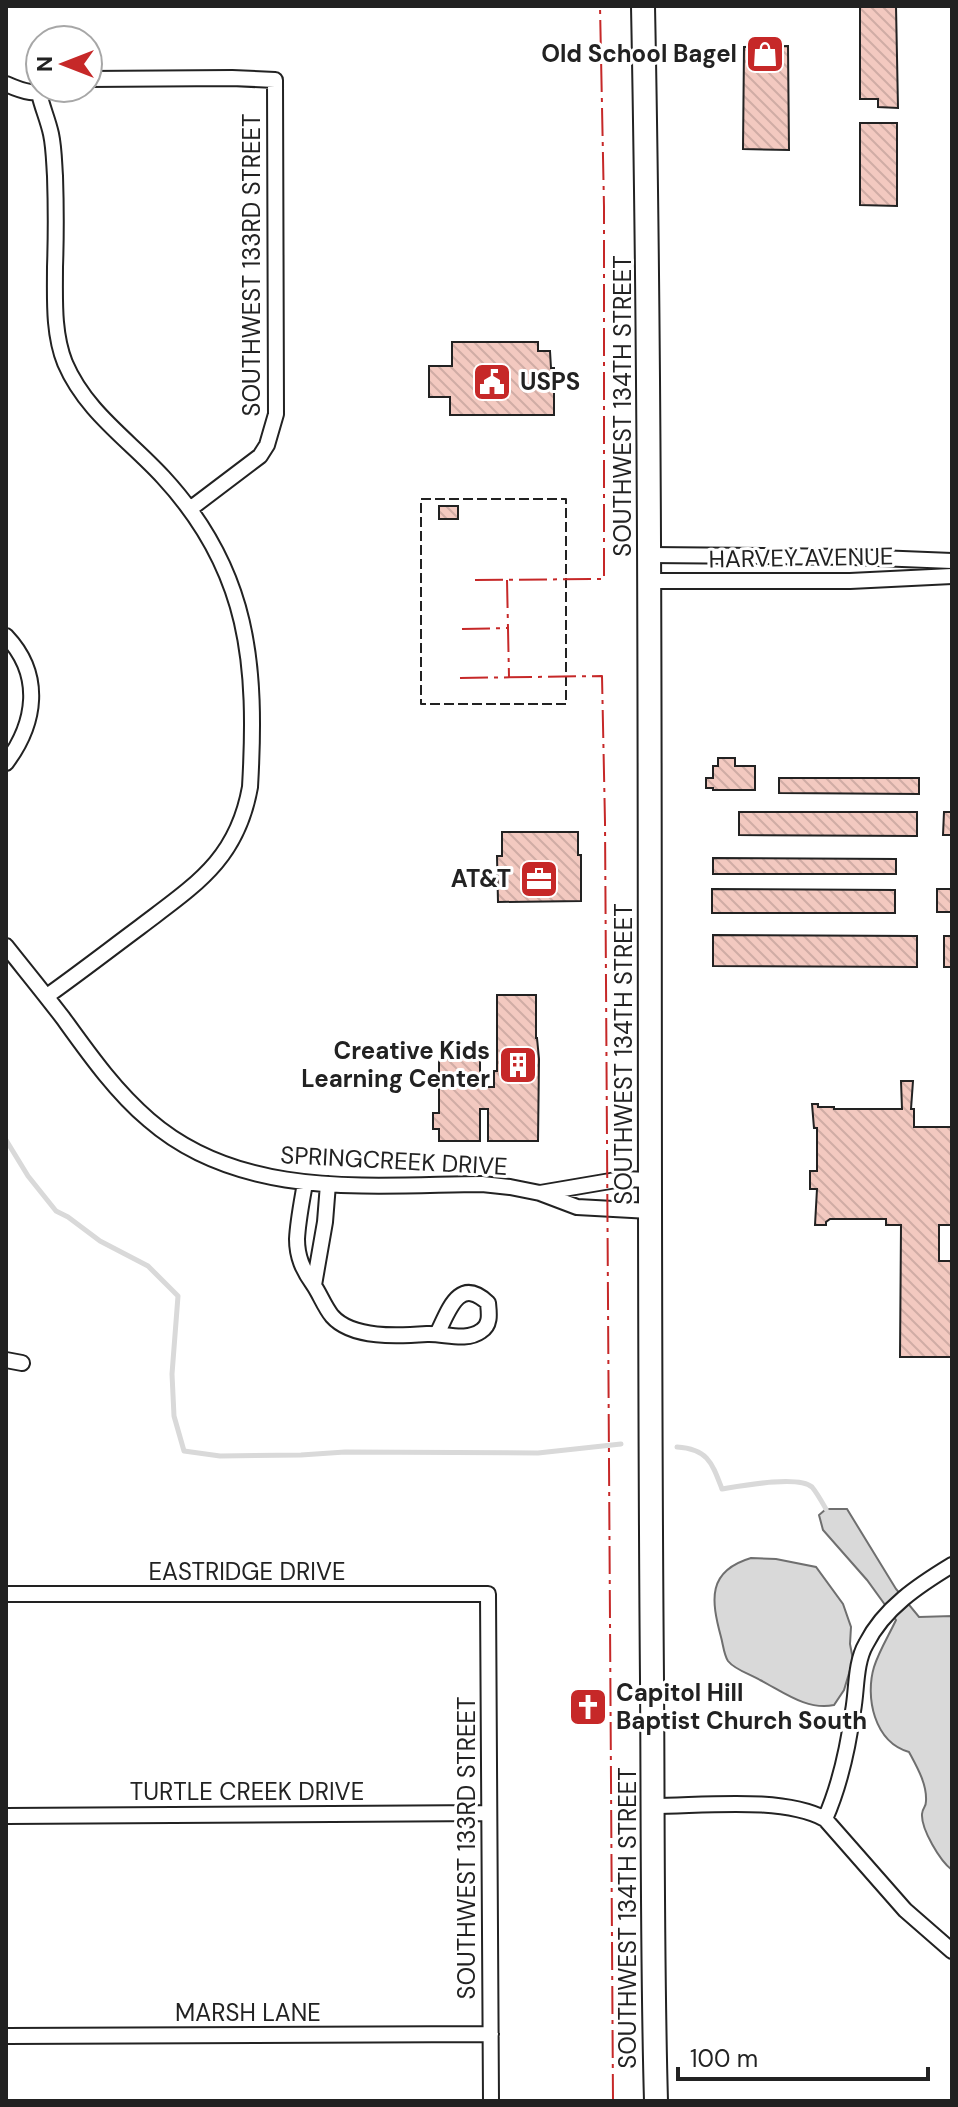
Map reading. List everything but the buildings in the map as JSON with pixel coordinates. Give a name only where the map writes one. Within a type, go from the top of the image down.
[{"type":"main road","name":"SOUTHWEST 134TH STREET","points":[[643,6],[649,332],[653,1993],[656,2101]]},
{"type":"street","name":"SOUTHWEST 133RD STREET","points":[[104,79],[275,80],[276,414],[267,445],[260,456],[190,509]]},
{"type":"street","points":[[42,104],[53,145],[55,315],[64,360],[79,391],[90,405],[190,509],[223,563],[234,590],[249,651],[251,674],[251,767],[247,805],[233,839],[207,874],[189,890],[47,996]]},
{"type":"street","name":"HARVEY AVENUE","points":[[650,555],[952,561]]},
{"type":"street","name":"HARVEY AVENUE","points":[[650,581],[850,581],[952,576]]},
{"type":"street","points":[[6,636],[25,661],[31,694],[22,739],[6,763]]},
{"type":"street","name":"SPRINGCREEK DRIVE","points":[[6,946],[101,1070],[151,1122],[203,1154],[236,1169],[305,1183],[482,1184],[540,1193],[577,1207],[650,1211]]},
{"type":"street","name":"SPRINGCREEK DRIVE","points":[[540,1193],[622,1179],[650,1180]]},
{"type":"street","points":[[305,1183],[297,1239],[303,1272],[334,1319],[351,1329],[374,1334],[437,1334]]},
{"type":"street","points":[[314,1285],[328,1184]]},
{"type":"street","points":[[6,1360],[22,1363]]},
{"type":"street","points":[[825,1819],[837,1792],[861,1654],[866,1643],[887,1614],[925,1581],[952,1565]]},
{"type":"street","name":"EASTRIDGE DRIVE","points":[[6,1594],[488,1594]]},
{"type":"street","name":"SOUTHWEST 133RD STREET","points":[[488,1594],[491,2101]]},
{"type":"street","points":[[653,1806],[776,1805],[798,1808],[825,1819],[905,1910],[952,1951]]},
{"type":"street","name":"TURTLE CREEK DRIVE","points":[[6,1816],[488,1813]]},
{"type":"street","name":"MARSH LANE","points":[[6,2036],[491,2034]]},
{"type":"shaded area","points":[[826,1509],[847,1509],[896,1589],[919,1617],[952,1616],[952,1870],[937,1852],[925,1828],[922,1814],[926,1795],[918,1770],[909,1752],[897,1747],[880,1729],[872,1704],[874,1667],[896,1620],[867,1580],[823,1530],[819,1515]]},
{"type":"shaded area","points":[[751,1558],[776,1559],[816,1567],[843,1604],[851,1627],[853,1660],[844,1690],[834,1705],[814,1705],[795,1699],[728,1661],[715,1611],[716,1588],[726,1571]]},
{"type":"waterway","points":[[6,1140],[28,1176],[56,1211],[100,1241],[148,1266],[178,1296],[172,1374],[174,1416],[184,1451],[220,1456],[345,1452],[538,1453],[621,1444]]},
{"type":"waterway","points":[[677,1447],[702,1454],[722,1489],[768,1482],[795,1482],[812,1487],[826,1509]]},
{"type":"fence","points":[[421,499],[566,499],[566,704],[421,704],[421,499]]},
{"type":"power","points":[[475,580],[604,579],[604,207],[600,6]]},
{"type":"power","points":[[507,580],[509,677]]},
{"type":"power","points":[[462,629],[508,628]]},
{"type":"power","points":[[460,678],[602,676],[613,2101]]},
{"type":"place","name":"Old School Bagel","points":[[765,54]]},
{"type":"place","name":"USPS","points":[[492,382]]},
{"type":"place","name":"AT&T","points":[[539,879]]},
{"type":"place","name":"Creative Kids Learning Center","points":[[518,1065]]},
{"type":"place","name":"Capitol Hill Baptist Church South","points":[[588,1707]]}]
